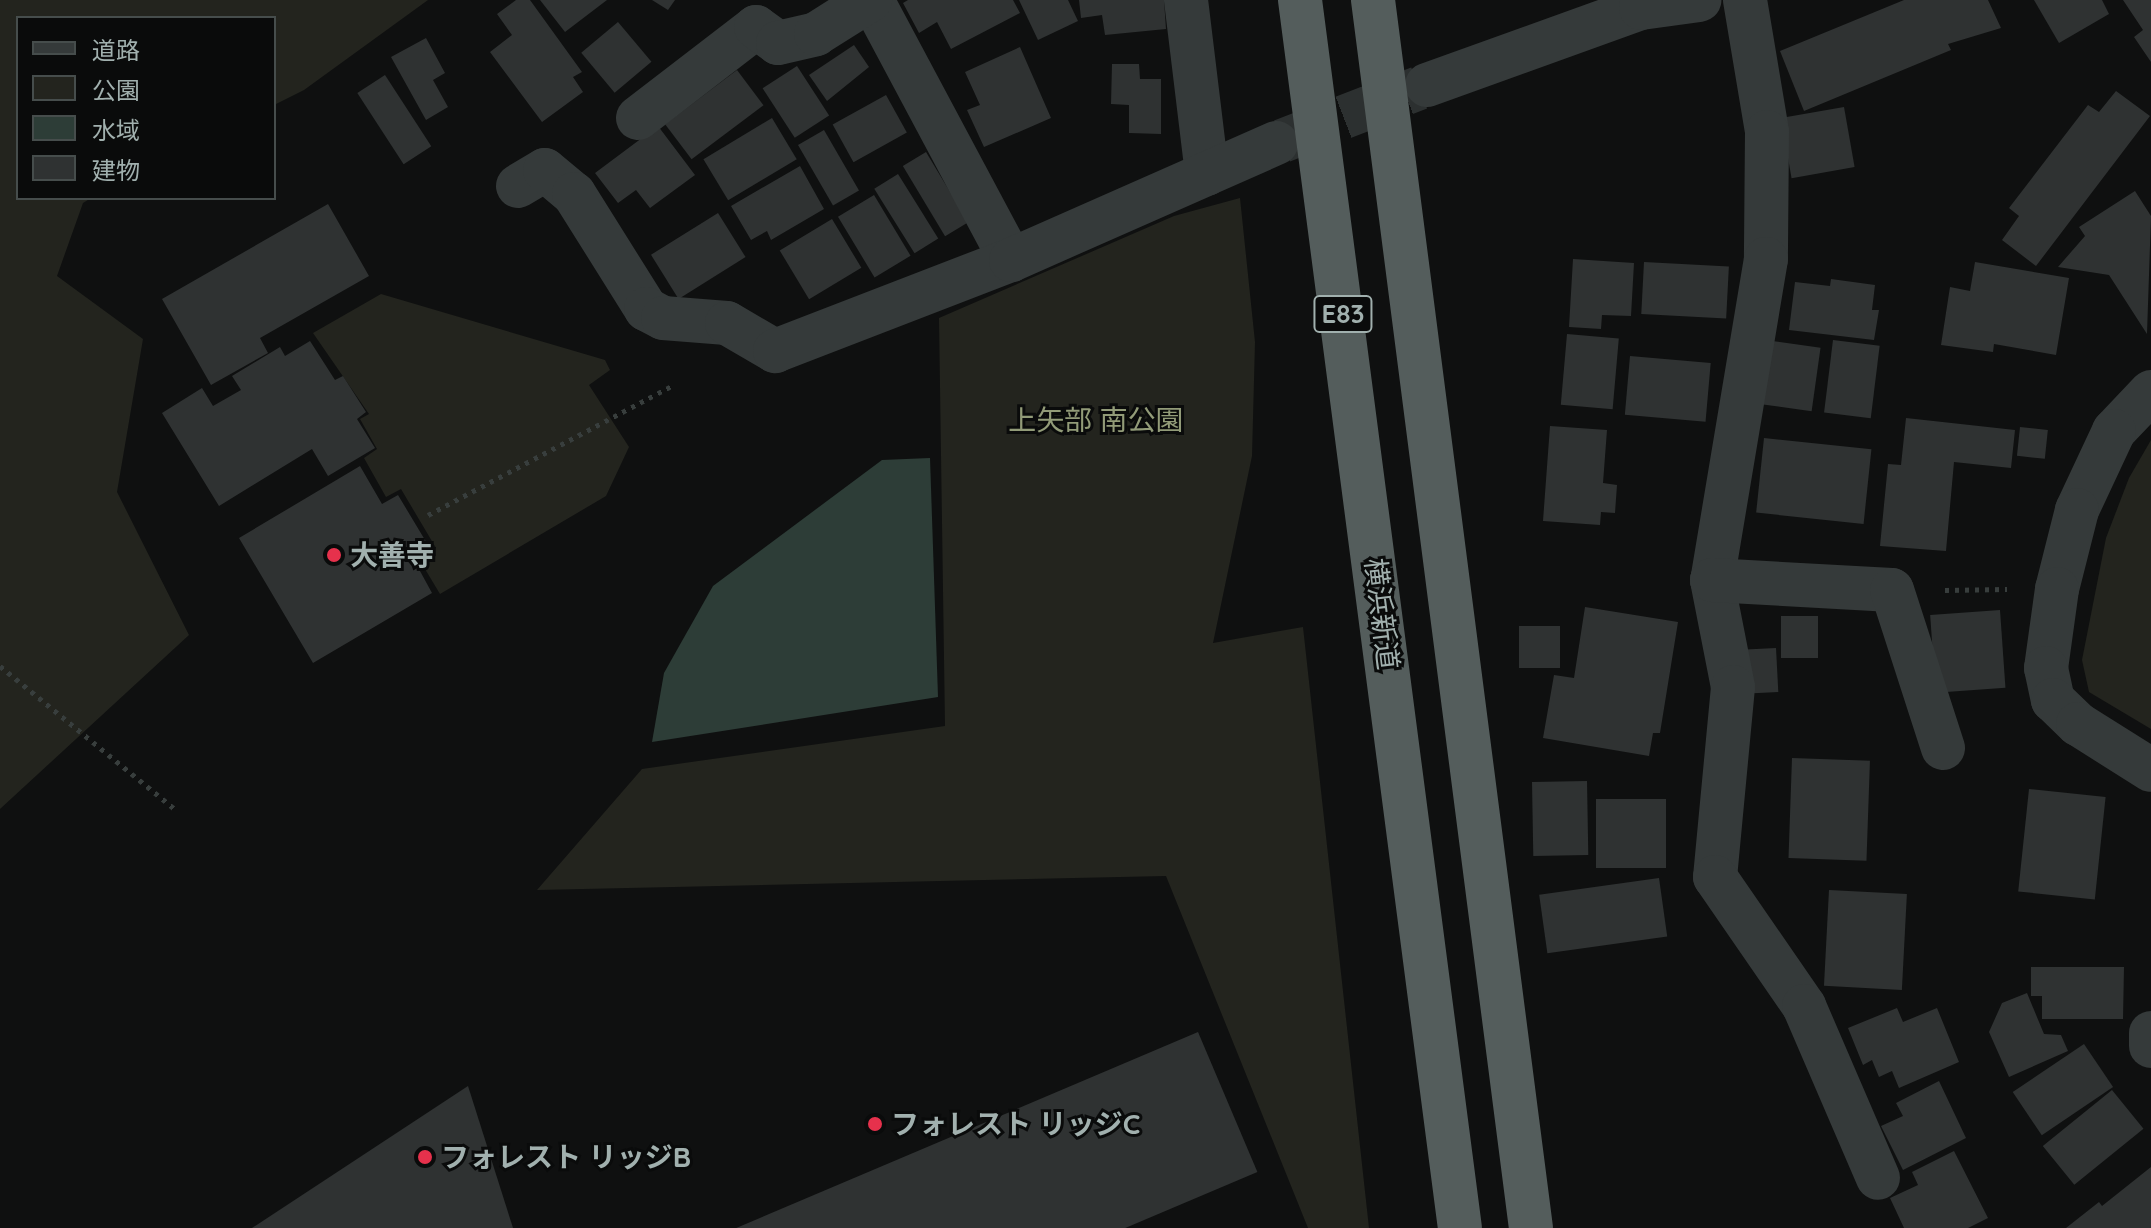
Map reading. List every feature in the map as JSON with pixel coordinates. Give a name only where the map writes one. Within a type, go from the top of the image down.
[{"type":"highway","name":"横浜新道","points":[[1300,0],[1460,1228]]},
{"type":"highway","name":"E83","points":[[1373,0],[1531,1228]]},
{"type":"street","points":[[638,118],[756,27],[778,43],[816,34],[871,0],[1011,260]]},
{"type":"street","points":[[1186,0],[1207,174]]},
{"type":"street","points":[[1427,85],[1641,8],[1699,0]]},
{"type":"street","points":[[1745,0],[1767,132],[1766,259],[1712,580],[1733,687],[1715,877],[1804,1006],[1878,1178]]},
{"type":"street","points":[[518,186],[545,170],[574,194],[646,309],[663,318],[727,323],[775,351],[1011,260],[1276,143]]},
{"type":"street","points":[[2151,392],[2114,431],[2077,510],[2057,589],[2046,668],[2053,700],[2078,724],[2151,770]]},
{"type":"street","points":[[1712,580],[1892,590],[1943,748]]},
{"type":"street","points":[[2151,1033],[2151,1046]]},
{"type":"path","points":[[428,515],[674,385]]},
{"type":"path","points":[[1892,590],[2022,589]]},
{"type":"path","points":[[0,666],[177,811]]},
{"type":"green space","points":[[0,0],[428,0],[304,90],[276,104],[276,16],[16,16],[16,200],[88,200],[83,203],[57,276],[143,339],[117,492],[189,635],[0,809]]},
{"type":"green space","name":"上矢部 南公園","points":[[1240,198],[1255,342],[1252,456],[1213,643],[1303,627],[1369,1228],[1308,1228],[1166,876],[537,890],[642,769],[945,726],[939,318],[1174,216]]},
{"type":"green space","points":[[381,294],[605,360],[610,370],[589,385],[629,447],[606,496],[440,594],[419,559],[436,548],[401,489],[386,497],[364,458],[377,449],[360,419],[369,414],[313,333]]},
{"type":"green space","points":[[2151,440],[2151,729],[2089,692],[2082,660],[2106,538],[2129,478]]},
{"type":"water","points":[[930,458],[938,697],[652,742],[664,673],[713,586],[882,460]]},
{"type":"building","points":[[516,0],[530,0],[582,72],[573,77],[583,92],[542,122],[490,52],[512,35],[497,14]]},
{"type":"building","points":[[540,0],[607,0],[565,32]]},
{"type":"building","points":[[652,0],[675,0],[668,10]]},
{"type":"building","points":[[908,0],[1013,0],[1020,13],[951,49],[937,22],[919,33],[903,3]]},
{"type":"building","points":[[1019,0],[1068,0],[1078,21],[1038,40]]},
{"type":"building","points":[[1079,0],[1164,0],[1166,29],[1105,35],[1102,15],[1081,18]]},
{"type":"building","points":[[1904,0],[1988,0],[2001,28],[1948,44],[1951,50],[1804,111],[1780,51]]},
{"type":"building","points":[[2034,0],[2102,0],[2109,14],[2059,43]]},
{"type":"building","points":[[2123,0],[2151,0],[2151,62],[2134,37],[2143,30]]},
{"type":"building","points":[[618,22],[651,62],[615,93],[581,53]]},
{"type":"building","points":[[426,38],[445,73],[433,80],[448,107],[426,120],[391,57]]},
{"type":"building","points":[[854,45],[869,67],[827,101],[809,75]]},
{"type":"building","points":[[1020,47],[1051,118],[984,147],[967,110],[980,105],[965,72]]},
{"type":"building","points":[[1112,64],[1139,64],[1140,79],[1161,79],[1161,134],[1129,133],[1129,105],[1111,104]]},
{"type":"building","points":[[797,66],[829,115],[795,138],[763,88]]},
{"type":"building","points":[[737,70],[763,105],[692,159],[665,124]]},
{"type":"building","points":[[385,75],[431,146],[404,164],[357,93]]},
{"type":"building","points":[[2116,91],[2150,116],[2036,266],[2002,240],[2019,216],[2009,208],[2088,105],[2099,112]]},
{"type":"building","points":[[886,95],[907,133],[853,162],[833,125]]},
{"type":"building","points":[[1844,107],[1855,167],[1792,178],[1781,118]]},
{"type":"building","points":[[772,118],[797,159],[728,200],[703,159]]},
{"type":"building","points":[[658,126],[695,175],[650,208],[636,190],[618,203],[595,173]]},
{"type":"building","points":[[824,130],[859,191],[833,206],[798,145]]},
{"type":"building","points":[[926,152],[968,222],[945,236],[903,166]]},
{"type":"building","points":[[800,166],[824,209],[771,240],[767,231],[751,240],[731,206]]},
{"type":"building","points":[[898,174],[938,238],[915,253],[874,189]]},
{"type":"building","points":[[2135,191],[2151,216],[2147,334],[2109,275],[2058,267],[2085,236],[2079,227]]},
{"type":"building","points":[[874,195],[911,256],[875,277],[838,217]]},
{"type":"building","points":[[328,204],[369,276],[260,338],[268,353],[211,385],[162,299]]},
{"type":"building","points":[[718,213],[746,257],[679,299],[651,255]]},
{"type":"building","points":[[832,219],[861,268],[809,299],[780,250]]},
{"type":"building","points":[[1573,259],[1634,263],[1631,316],[1602,315],[1601,329],[1569,327]]},
{"type":"building","points":[[1644,262],[1729,266],[1726,318],[1641,314]]},
{"type":"building","points":[[1975,262],[2069,278],[2056,355],[1994,344],[1993,352],[1941,345],[1950,287],[1970,291]]},
{"type":"building","points":[[1831,279],[1875,285],[1872,310],[1879,310],[1874,340],[1789,330],[1795,282],[1830,286]]},
{"type":"building","points":[[1567,334],[1619,339],[1613,409],[1561,405]]},
{"type":"building","points":[[1833,340],[1880,346],[1871,418],[1824,412]]},
{"type":"building","points":[[310,341],[335,380],[343,376],[366,412],[357,419],[375,448],[328,476],[312,449],[219,506],[162,413],[202,388],[213,406],[241,390],[232,376],[280,347],[285,356]]},
{"type":"building","points":[[1772,341],[1821,348],[1812,411],[1763,404]]},
{"type":"building","points":[[1630,356],[1711,363],[1706,422],[1625,415]]},
{"type":"building","points":[[1906,418],[2015,430],[2011,468],[1954,462],[1946,551],[1880,546],[1888,464],[1901,465]]},
{"type":"building","points":[[1550,426],[1607,430],[1603,483],[1617,485],[1615,513],[1601,512],[1600,525],[1543,521]]},
{"type":"building","points":[[2020,427],[2048,430],[2045,459],[2017,456]]},
{"type":"building","points":[[1764,438],[1871,449],[1864,524],[1756,513]]},
{"type":"building","points":[[360,466],[382,504],[398,495],[431,550],[414,560],[432,593],[313,663],[239,538]]},
{"type":"building","points":[[1585,607],[1678,622],[1660,733],[1653,733],[1649,756],[1543,738],[1554,675],[1574,678]]},
{"type":"building","points":[[2000,610],[2005,688],[1936,693],[1930,615]]},
{"type":"building","points":[[1781,616],[1818,616],[1818,658],[1781,658]]},
{"type":"building","points":[[1519,626],[1560,626],[1560,668],[1519,668]]},
{"type":"building","points":[[1776,648],[1778,692],[1748,694],[1746,650]]},
{"type":"building","points":[[1792,758],[1870,761],[1866,861],[1789,858]]},
{"type":"building","points":[[1587,781],[1588,855],[1533,856],[1532,782]]},
{"type":"building","points":[[2029,789],[2106,797],[2095,899],[2018,891]]},
{"type":"building","points":[[1596,799],[1666,799],[1666,868],[1596,868]]},
{"type":"building","points":[[1659,878],[1667,936],[1547,953],[1539,895]]},
{"type":"building","points":[[1829,890],[1907,894],[1902,990],[1824,986]]},
{"type":"building","points":[[2031,967],[2124,967],[2123,1019],[2042,1019],[2042,996],[2031,996]]},
{"type":"building","points":[[2027,993],[2044,1034],[2061,1035],[2068,1051],[2009,1077],[1989,1032],[2002,1003]]},
{"type":"building","points":[[1897,1008],[1903,1022],[1937,1008],[1959,1062],[1899,1088],[1892,1071],[1879,1077],[1872,1060],[1863,1065],[1848,1028]]},
{"type":"building","points":[[1198,1032],[1257,1172],[1125,1228],[736,1228]]},
{"type":"building","points":[[2084,1044],[2113,1087],[2042,1135],[2013,1092]]},
{"type":"building","points":[[1939,1081],[1966,1138],[1903,1170],[1881,1126],[1903,1116],[1896,1103]]},
{"type":"building","name":"フォレスト リッジB","points":[[468,1086],[513,1228],[252,1228]]},
{"type":"building","points":[[2112,1090],[2143,1129],[2074,1185],[2043,1146]]},
{"type":"building","points":[[1954,1151],[1988,1218],[1968,1228],[1904,1228],[1890,1198],[1918,1185],[1912,1172]]},
{"type":"building","points":[[2151,1167],[2151,1228],[2066,1228],[2099,1202],[2102,1206]]},
{"type":"tunnel","points":[[1282,141],[1419,88]]},
{"type":"place","name":"大善寺","points":[[334,555]]},
{"type":"place","name":"フォレスト リッジC","points":[[875,1124]]},
{"type":"place","name":"フォレスト リッジB","points":[[425,1157]]}]
